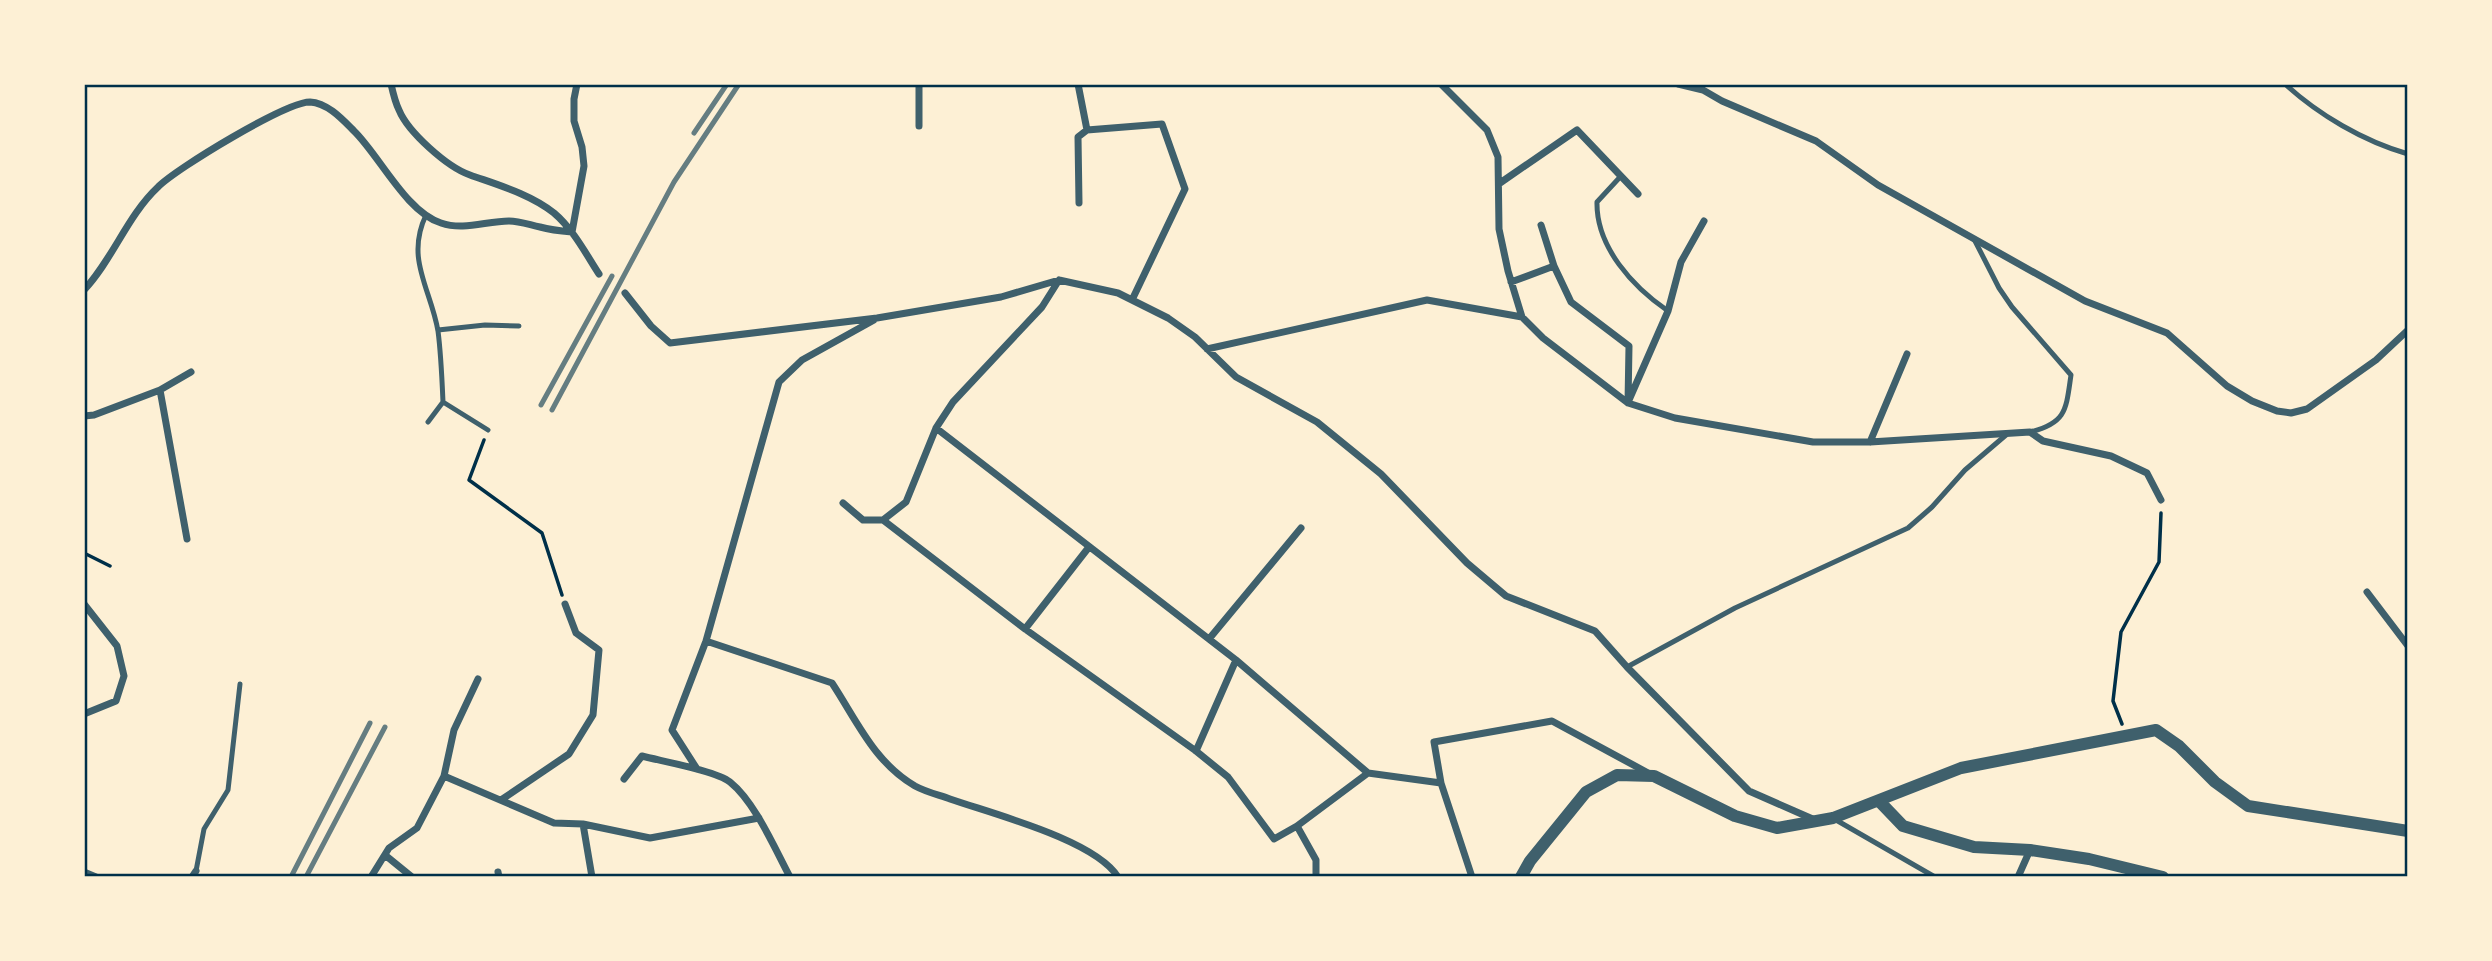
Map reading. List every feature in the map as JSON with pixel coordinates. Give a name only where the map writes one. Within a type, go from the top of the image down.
[{"type":"street","points":[[391,84],[399,111],[407,123],[443,159],[467,174],[497,183],[554,213],[572,232],[600,274]]},
{"type":"street","points":[[572,232],[584,166],[582,147],[574,121],[577,84]]},
{"type":"street","points":[[919,84],[919,126]]},
{"type":"street","points":[[1078,84],[1087,130]]},
{"type":"street","points":[[1441,84],[1487,130],[1498,157],[1499,229],[1522,317],[1543,338],[1628,403],[1675,418],[1813,442],[1870,442],[2030,432],[2042,441],[2111,456],[2147,473],[2161,500]]},
{"type":"street","points":[[1678,84],[1703,87],[1722,102],[1816,141],[1878,185],[2085,300],[2167,333],[2227,386],[2252,401],[2277,411],[2291,413],[2308,409],[2376,360],[2408,330]]},
{"type":"street","points":[[84,290],[157,187],[235,136],[297,105],[316,103],[332,111],[355,132],[396,184],[426,215],[442,223],[459,226],[509,221],[572,232]]},
{"type":"street","points":[[1079,203],[1078,137],[1087,130],[1162,124],[1185,188],[1132,300]]},
{"type":"street","points":[[1500,183],[1577,130],[1638,194]]},
{"type":"street","points":[[1628,403],[1668,311],[1681,262],[1704,220]]},
{"type":"street","points":[[1541,225],[1571,302],[1629,346],[1628,403]]},
{"type":"street","points":[[1511,282],[1555,266]]},
{"type":"street","points":[[883,520],[906,502],[936,428],[953,402],[1042,307],[1059,280]]},
{"type":"street","points":[[625,293],[651,326],[670,343],[877,318],[1001,297],[1059,280],[1118,293],[1168,318],[1195,337],[1236,377],[1317,422],[1381,474],[1466,563],[1506,596],[1595,631],[1749,791],[1816,820]]},
{"type":"street","points":[[1207,349],[1427,300],[1522,317]]},
{"type":"street","points":[[697,769],[672,730],[706,641],[779,382],[802,360],[877,318]]},
{"type":"street","points":[[1870,442],[1907,354]]},
{"type":"street","points":[[84,416],[94,415],[159,390],[191,372]]},
{"type":"street","points":[[159,390],[187,539]]},
{"type":"street","points":[[936,428],[1236,660],[1368,774],[1441,783]]},
{"type":"street","points":[[843,503],[863,520],[883,520],[1024,629],[1196,751],[1227,777],[1274,839],[1297,826],[1368,774]]},
{"type":"street","points":[[1209,639],[1301,527]]},
{"type":"street","points":[[1024,629],[1089,547]]},
{"type":"street","points":[[2367,592],[2408,646]]},
{"type":"street","points":[[84,604],[117,646],[124,676],[116,701],[84,715]]},
{"type":"street","points":[[501,800],[569,754],[593,715],[600,650],[576,633],[565,604]]},
{"type":"street","points":[[706,641],[832,683],[869,745],[893,771],[917,788],[1078,844],[1111,866],[1118,877]]},
{"type":"street","points":[[1196,751],[1236,660]]},
{"type":"street","points":[[371,877],[389,848],[417,828],[444,776],[454,730],[478,679]]},
{"type":"street","points":[[1472,877],[1441,783],[1434,742],[1552,721],[1735,816],[1777,828],[1833,818],[1880,802],[1961,768],[2156,730],[2179,746],[2215,782],[2248,806],[2408,831]]},
{"type":"street","points":[[624,779],[642,756],[729,780],[759,818],[790,877]]},
{"type":"street","points":[[1521,877],[1530,861],[1586,792],[1617,775],[1654,776]]},
{"type":"street","points":[[444,776],[554,823],[583,824],[650,838],[759,818]]},
{"type":"street","points":[[1880,802],[1903,826],[1974,847],[2030,850],[2089,859],[2163,877]]},
{"type":"street","points":[[583,824],[592,877]]},
{"type":"street","points":[[1297,826],[1316,860],[1316,877]]},
{"type":"street","points":[[2018,877],[2030,850]]},
{"type":"street","points":[[386,855],[412,877]]},
{"type":"street","points":[[84,872],[96,877]]},
{"type":"lane","points":[[2285,84],[2302,99],[2343,126],[2408,154]]},
{"type":"lane","points":[[1621,176],[1597,202],[1597,218],[1618,265],[1644,294],[1668,311]]},
{"type":"lane","points":[[426,215],[419,230],[420,275],[438,330],[443,402],[428,422]]},
{"type":"lane","points":[[1974,239],[1998,288],[2071,375],[2066,409],[2050,427],[2030,432]]},
{"type":"lane","points":[[438,330],[485,325],[519,326]]},
{"type":"lane","points":[[443,402],[488,429]]},
{"type":"lane","points":[[1627,667],[1735,608],[1908,528],[1932,507],[1965,470],[2006,435]]},
{"type":"lane","points":[[194,874],[204,828],[228,790],[240,684]]},
{"type":"lane","points":[[1833,818],[1935,877]]},
{"type":"path","points":[[488,429],[468,480],[542,533],[565,604]]},
{"type":"path","points":[[2125,734],[2113,701],[2121,632],[2160,562],[2161,500]]},
{"type":"path","points":[[84,553],[110,566]]},
{"type":"railway","points":[[694,133],[727,84]]},
{"type":"railway","points":[[552,410],[674,182],[739,84]]},
{"type":"railway","points":[[541,405],[612,276]]},
{"type":"railway","points":[[291,877],[370,723]]},
{"type":"railway","points":[[306,877],[385,727]]}]
